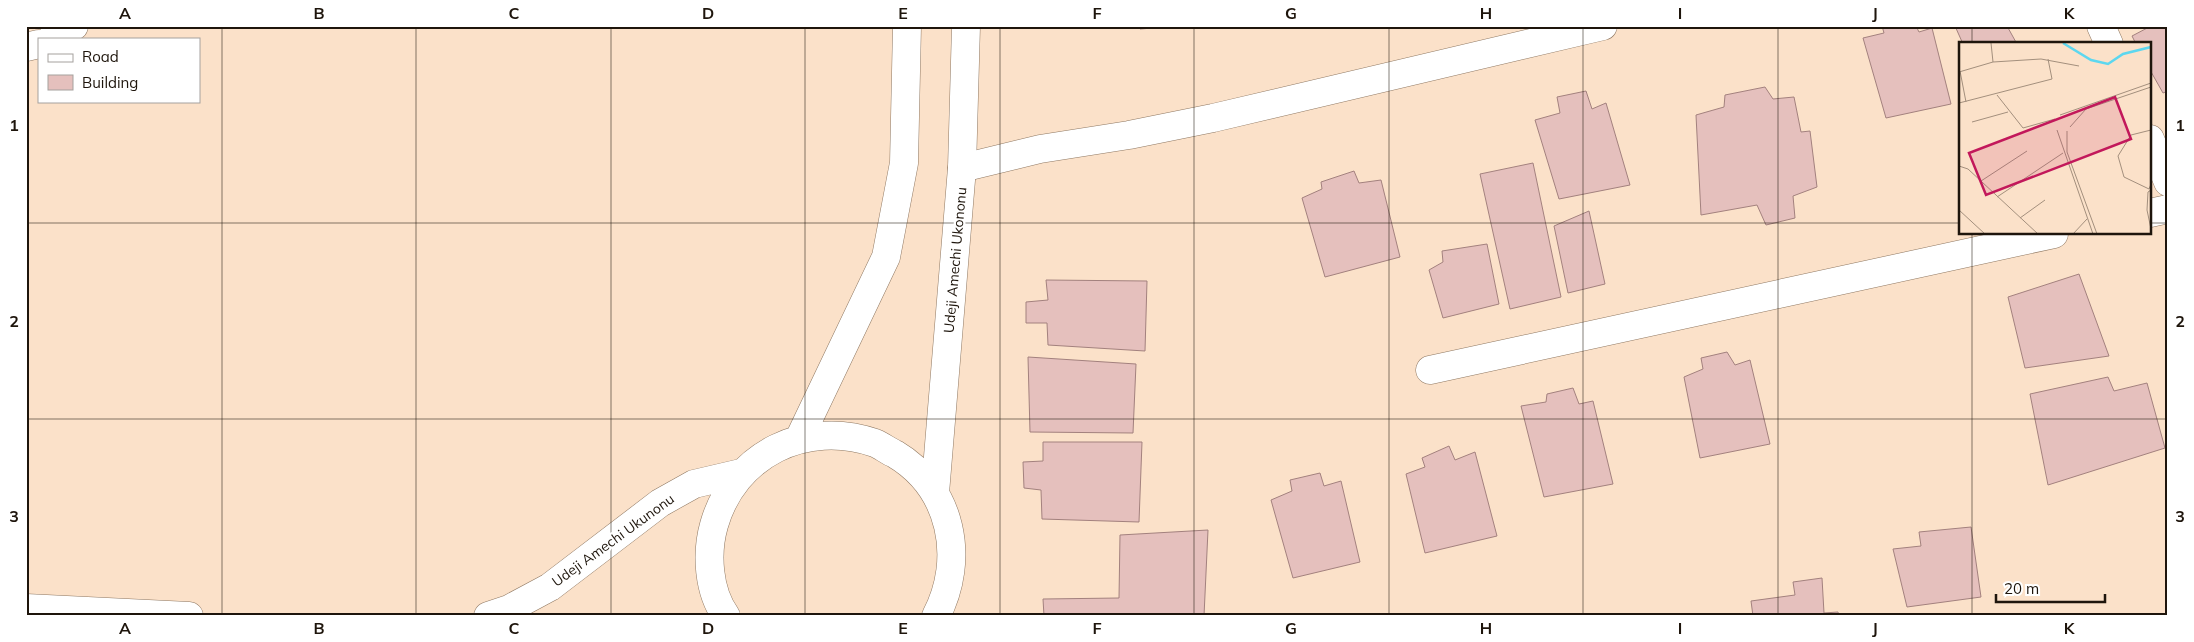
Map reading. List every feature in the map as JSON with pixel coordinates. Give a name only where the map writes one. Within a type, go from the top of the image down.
[{"type":"main road","points":[[52,38],[74,26]]},
{"type":"main road","points":[[799,439],[886,257],[904,163],[908,26]]},
{"type":"main road","name":"Udeji Amechi Ukononu","points":[[935,493],[962,168],[966,26]]},
{"type":"main road","points":[[962,168],[1040,149],[1129,135],[1213,118],[1603,26]]},
{"type":"main road","points":[[2101,26],[2108,42]]},
{"type":"main road","points":[[2152,144],[2168,182]]},
{"type":"main road","points":[[2152,213],[2168,209]]},
{"type":"main road","points":[[1430,370],[2049,235]]},
{"type":"main road","points":[[726,616],[711,578],[710,540],[720,504],[741,473],[777,446],[799,439],[838,434],[876,443],[909,463],[935,493],[949,526],[953,561],[946,596],[936,616]]},
{"type":"main road","name":"Udeji Amechi Ukunonu","points":[[488,616],[509,610],[550,587],[669,498],[694,484],[741,473]]},
{"type":"main road","points":[[26,608],[189,616]]},
{"type":"building","points":[[1139,26],[1179,26],[1140,29]]},
{"type":"building","points":[[1882,26],[1916,26],[1919,32],[1932,28],[1951,104],[1886,118],[1863,38],[1884,33]]},
{"type":"building","points":[[1955,26],[2007,26],[2016,42],[1962,42]]},
{"type":"building","points":[[2151,26],[2168,26],[2168,91],[2163,93],[2152,74],[2152,42],[2135,42],[2132,36]]},
{"type":"building","points":[[1765,87],[1773,99],[1794,97],[1801,132],[1810,131],[1817,187],[1793,196],[1795,218],[1766,225],[1757,205],[1701,215],[1696,115],[1724,107],[1725,95]]},
{"type":"building","points":[[1586,91],[1592,109],[1606,103],[1630,185],[1559,199],[1535,120],[1560,113],[1557,97]]},
{"type":"building","points":[[1533,163],[1561,297],[1510,309],[1480,174]]},
{"type":"building","points":[[1354,171],[1359,183],[1381,180],[1400,257],[1325,277],[1302,198],[1322,189],[1321,182]]},
{"type":"building","points":[[1589,211],[1605,284],[1568,293],[1554,226]]},
{"type":"building","points":[[1487,244],[1499,304],[1443,318],[1429,270],[1443,262],[1442,251]]},
{"type":"building","points":[[2079,274],[2109,356],[2025,368],[2008,297]]},
{"type":"building","points":[[1046,280],[1147,281],[1145,351],[1048,345],[1047,323],[1026,323],[1026,302],[1048,300]]},
{"type":"building","points":[[1727,352],[1735,365],[1750,360],[1770,444],[1700,458],[1684,377],[1703,369],[1701,358]]},
{"type":"building","points":[[1028,357],[1136,364],[1133,433],[1030,432]]},
{"type":"building","points":[[2108,377],[2114,391],[2147,383],[2165,448],[2048,485],[2030,394]]},
{"type":"building","points":[[1573,388],[1579,404],[1593,401],[1613,484],[1544,497],[1521,406],[1546,402],[1547,394]]},
{"type":"building","points":[[1043,442],[1142,442],[1139,522],[1042,519],[1041,490],[1024,488],[1023,462],[1043,461]]},
{"type":"building","points":[[1449,446],[1455,460],[1475,452],[1497,536],[1425,553],[1406,474],[1425,467],[1422,458]]},
{"type":"building","points":[[1320,473],[1324,486],[1341,481],[1360,562],[1293,578],[1271,500],[1292,491],[1290,480]]},
{"type":"building","points":[[1971,527],[1981,597],[1907,607],[1893,549],[1921,546],[1919,532]]},
{"type":"building","points":[[1208,530],[1204,616],[1044,616],[1043,599],[1119,598],[1120,535]]},
{"type":"building","points":[[1822,578],[1824,613],[1838,612],[1839,616],[1753,616],[1751,601],[1795,595],[1793,582]]}]
